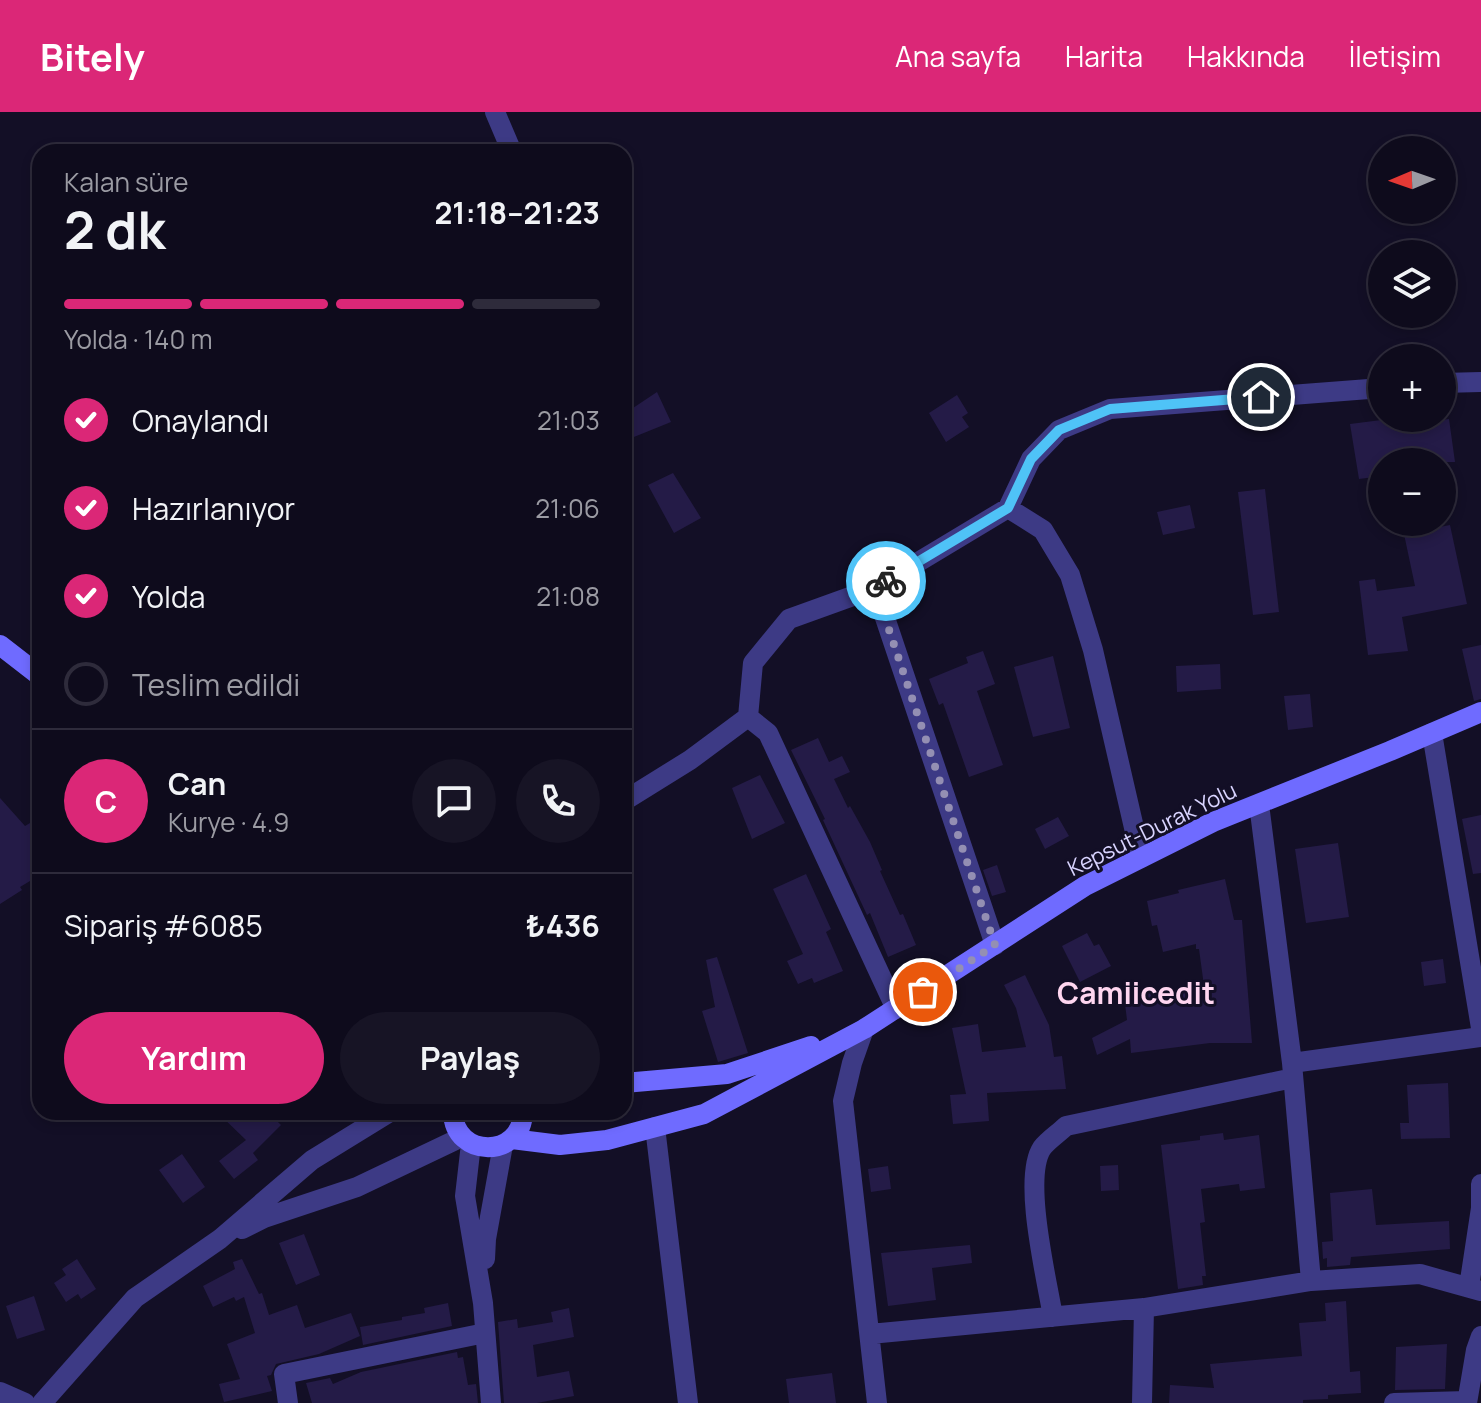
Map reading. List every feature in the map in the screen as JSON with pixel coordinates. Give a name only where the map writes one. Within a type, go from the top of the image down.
[{"type":"main road","points":[[0,645],[32,670]]},
{"type":"main road","name":"Kepsut-Durak Yolu","points":[[466,1141],[481,1148],[507,1142],[560,1145],[607,1140],[704,1114],[864,1029],[1085,886],[1213,822],[1481,712]]},
{"type":"main road","name":"Kepsut-Durak Yolu","points":[[632,1082],[727,1074],[864,1029]]},
{"type":"main road","points":[[454,1120],[456,1129],[466,1141]]},
{"type":"main road","points":[[507,1142],[519,1131],[521,1120]]},
{"type":"street","points":[[495,112],[509,144]]},
{"type":"street","points":[[1456,383],[1481,382]]},
{"type":"street","points":[[632,796],[690,760],[748,717],[753,663],[789,619],[875,588],[1008,508],[1031,459],[1059,430],[1110,409],[1368,389]]},
{"type":"street","points":[[1008,508],[1043,530],[1070,575],[1093,650],[1141,858]]},
{"type":"street","points":[[875,588],[995,945]]},
{"type":"street","points":[[748,717],[768,733],[896,1009]]},
{"type":"street","points":[[1432,733],[1481,1028]]},
{"type":"street","points":[[1259,804],[1292,1071],[1311,1281]]},
{"type":"street","points":[[864,1029],[843,1101],[877,1403]]},
{"type":"street","points":[[1053,1317],[1036,1219],[1035,1174],[1041,1149],[1066,1126],[1292,1071],[1481,1037]]},
{"type":"street","points":[[42,1403],[135,1298],[220,1239],[312,1160],[377,1120]]},
{"type":"street","points":[[655,1127],[688,1403]]},
{"type":"street","points":[[220,1239],[264,1218],[357,1187],[466,1141],[465,1196],[483,1303],[491,1403]]},
{"type":"street","points":[[483,1303],[486,1239],[507,1142]]},
{"type":"street","points":[[870,1334],[1144,1308],[1311,1281],[1420,1274],[1475,1289],[1481,1184]]},
{"type":"street","points":[[1142,1403],[1144,1308]]},
{"type":"street","points":[[288,1403],[284,1374],[485,1333]]},
{"type":"street","points":[[1394,1403],[1467,1402],[1481,1336]]},
{"type":"street","points":[[0,1392],[25,1403]]},
{"type":"building","points":[[657,392],[671,422],[632,438],[632,409]]},
{"type":"building","points":[[957,395],[968,413],[962,417],[969,427],[946,442],[929,413]]},
{"type":"building","points":[[1368,422],[1368,432],[1451,432],[1453,448],[1368,448],[1368,478],[1359,479],[1350,424]]},
{"type":"building","points":[[673,473],[701,518],[674,533],[648,485]]},
{"type":"building","points":[[1265,489],[1279,612],[1253,615],[1238,492]]},
{"type":"building","points":[[1190,505],[1195,528],[1163,535],[1157,512]]},
{"type":"building","points":[[1404,536],[1452,536],[1467,604],[1402,617],[1408,651],[1368,655],[1359,581],[1375,579],[1377,591],[1415,586]]},
{"type":"building","points":[[1481,645],[1481,699],[1474,701],[1462,649]]},
{"type":"building","points":[[983,651],[995,684],[977,691],[1003,765],[969,777],[943,703],[939,705],[929,679],[968,663],[966,657]]},
{"type":"building","points":[[1053,656],[1070,728],[1033,737],[1014,667]]},
{"type":"building","points":[[1220,664],[1221,689],[1177,692],[1176,666]]},
{"type":"building","points":[[1310,694],[1313,727],[1288,730],[1284,696]]},
{"type":"building","points":[[818,738],[829,762],[842,756],[850,772],[834,779],[870,842],[880,871],[916,945],[888,957],[791,750]]},
{"type":"building","points":[[760,775],[785,823],[752,839],[732,788]]},
{"type":"building","points":[[0,798],[25,826],[32,822],[32,880],[0,904]]},
{"type":"building","points":[[1481,815],[1481,873],[1473,874],[1462,819]]},
{"type":"building","points":[[1058,817],[1069,836],[1045,849],[1035,829]]},
{"type":"building","points":[[1338,843],[1349,917],[1306,923],[1295,849]]},
{"type":"building","points":[[997,865],[1006,892],[992,896],[983,870]]},
{"type":"building","points":[[806,874],[831,929],[826,932],[843,971],[814,983],[812,978],[798,984],[787,961],[803,954],[773,889]]},
{"type":"building","points":[[1225,879],[1234,920],[1242,920],[1252,1043],[1210,1043],[1131,1053],[1130,1039],[1097,1055],[1092,1038],[1127,1020],[1124,996],[1204,986],[1196,944],[1163,952],[1157,925],[1152,926],[1147,901]]},
{"type":"building","points":[[1087,933],[1094,946],[1099,944],[1111,966],[1080,982],[1062,946]]},
{"type":"building","points":[[717,957],[748,1053],[718,1062],[702,1011],[715,1007],[706,960]]},
{"type":"building","points":[[1443,959],[1446,983],[1424,986],[1421,962]]},
{"type":"building","points":[[1025,975],[1049,1025],[1054,1057],[1062,1056],[1066,1089],[987,1093],[989,1121],[953,1124],[950,1095],[966,1094],[952,1028],[978,1024],[982,1052],[1026,1047],[1016,1008],[1004,985]]},
{"type":"building","points":[[1448,1083],[1450,1138],[1401,1139],[1400,1123],[1409,1123],[1407,1085]]},
{"type":"building","points":[[225,1120],[276,1120],[281,1125],[253,1153],[258,1160],[234,1179],[219,1161],[246,1140]]},
{"type":"building","points":[[1223,1133],[1224,1140],[1259,1135],[1265,1188],[1240,1191],[1239,1184],[1201,1189],[1205,1222],[1200,1223],[1206,1276],[1202,1276],[1203,1285],[1178,1289],[1161,1145],[1200,1140],[1200,1136]]},
{"type":"building","points":[[182,1154],[205,1187],[183,1203],[159,1170]]},
{"type":"building","points":[[1118,1165],[1119,1190],[1101,1191],[1100,1166]]},
{"type":"building","points":[[888,1166],[891,1189],[871,1192],[868,1169]]},
{"type":"building","points":[[1372,1189],[1376,1225],[1449,1221],[1450,1249],[1351,1257],[1350,1265],[1327,1267],[1322,1242],[1333,1241],[1330,1193]]},
{"type":"building","points":[[304,1234],[320,1275],[296,1285],[279,1243]]},
{"type":"building","points":[[970,1245],[972,1263],[932,1268],[936,1300],[888,1306],[881,1253]]},
{"type":"building","points":[[77,1259],[96,1289],[81,1299],[78,1294],[66,1302],[54,1283],[66,1275],[62,1269]]},
{"type":"building","points":[[242,1259],[259,1294],[262,1293],[269,1315],[297,1305],[305,1328],[351,1313],[360,1336],[319,1354],[276,1364],[271,1375],[267,1376],[272,1391],[224,1402],[219,1384],[240,1379],[227,1344],[255,1333],[244,1297],[236,1301],[234,1297],[213,1307],[203,1286],[235,1269],[233,1262]]},
{"type":"building","points":[[34,1296],[45,1330],[17,1339],[6,1306]]},
{"type":"building","points":[[1346,1301],[1350,1372],[1360,1371],[1361,1393],[1328,1395],[1328,1399],[1303,1400],[1303,1403],[1169,1403],[1170,1385],[1214,1388],[1210,1364],[1302,1356],[1299,1323],[1326,1321],[1325,1303]]},
{"type":"building","points":[[448,1303],[452,1326],[363,1345],[360,1327],[402,1320],[402,1317],[425,1313],[424,1308]]},
{"type":"building","points":[[569,1308],[574,1337],[533,1345],[537,1377],[569,1371],[574,1396],[537,1403],[504,1403],[498,1322],[517,1319],[518,1328],[553,1322],[551,1312]]},
{"type":"building","points":[[1447,1344],[1445,1389],[1395,1390],[1396,1347]]},
{"type":"building","points":[[457,1352],[458,1358],[463,1357],[468,1385],[476,1384],[478,1403],[312,1403],[306,1383],[330,1378],[333,1384],[361,1372]]},
{"type":"building","points":[[832,1373],[836,1403],[789,1403],[786,1379]]},
{"type":"way so far","points":[[886,581],[875,588],[995,945],[923,992]]},
{"type":"district","name":"Camiicedit","points":[[1136,994]]},
{"type":"route","points":[[886,581],[1008,508],[1031,459],[1059,430],[1110,409],[1261,397]]}]
